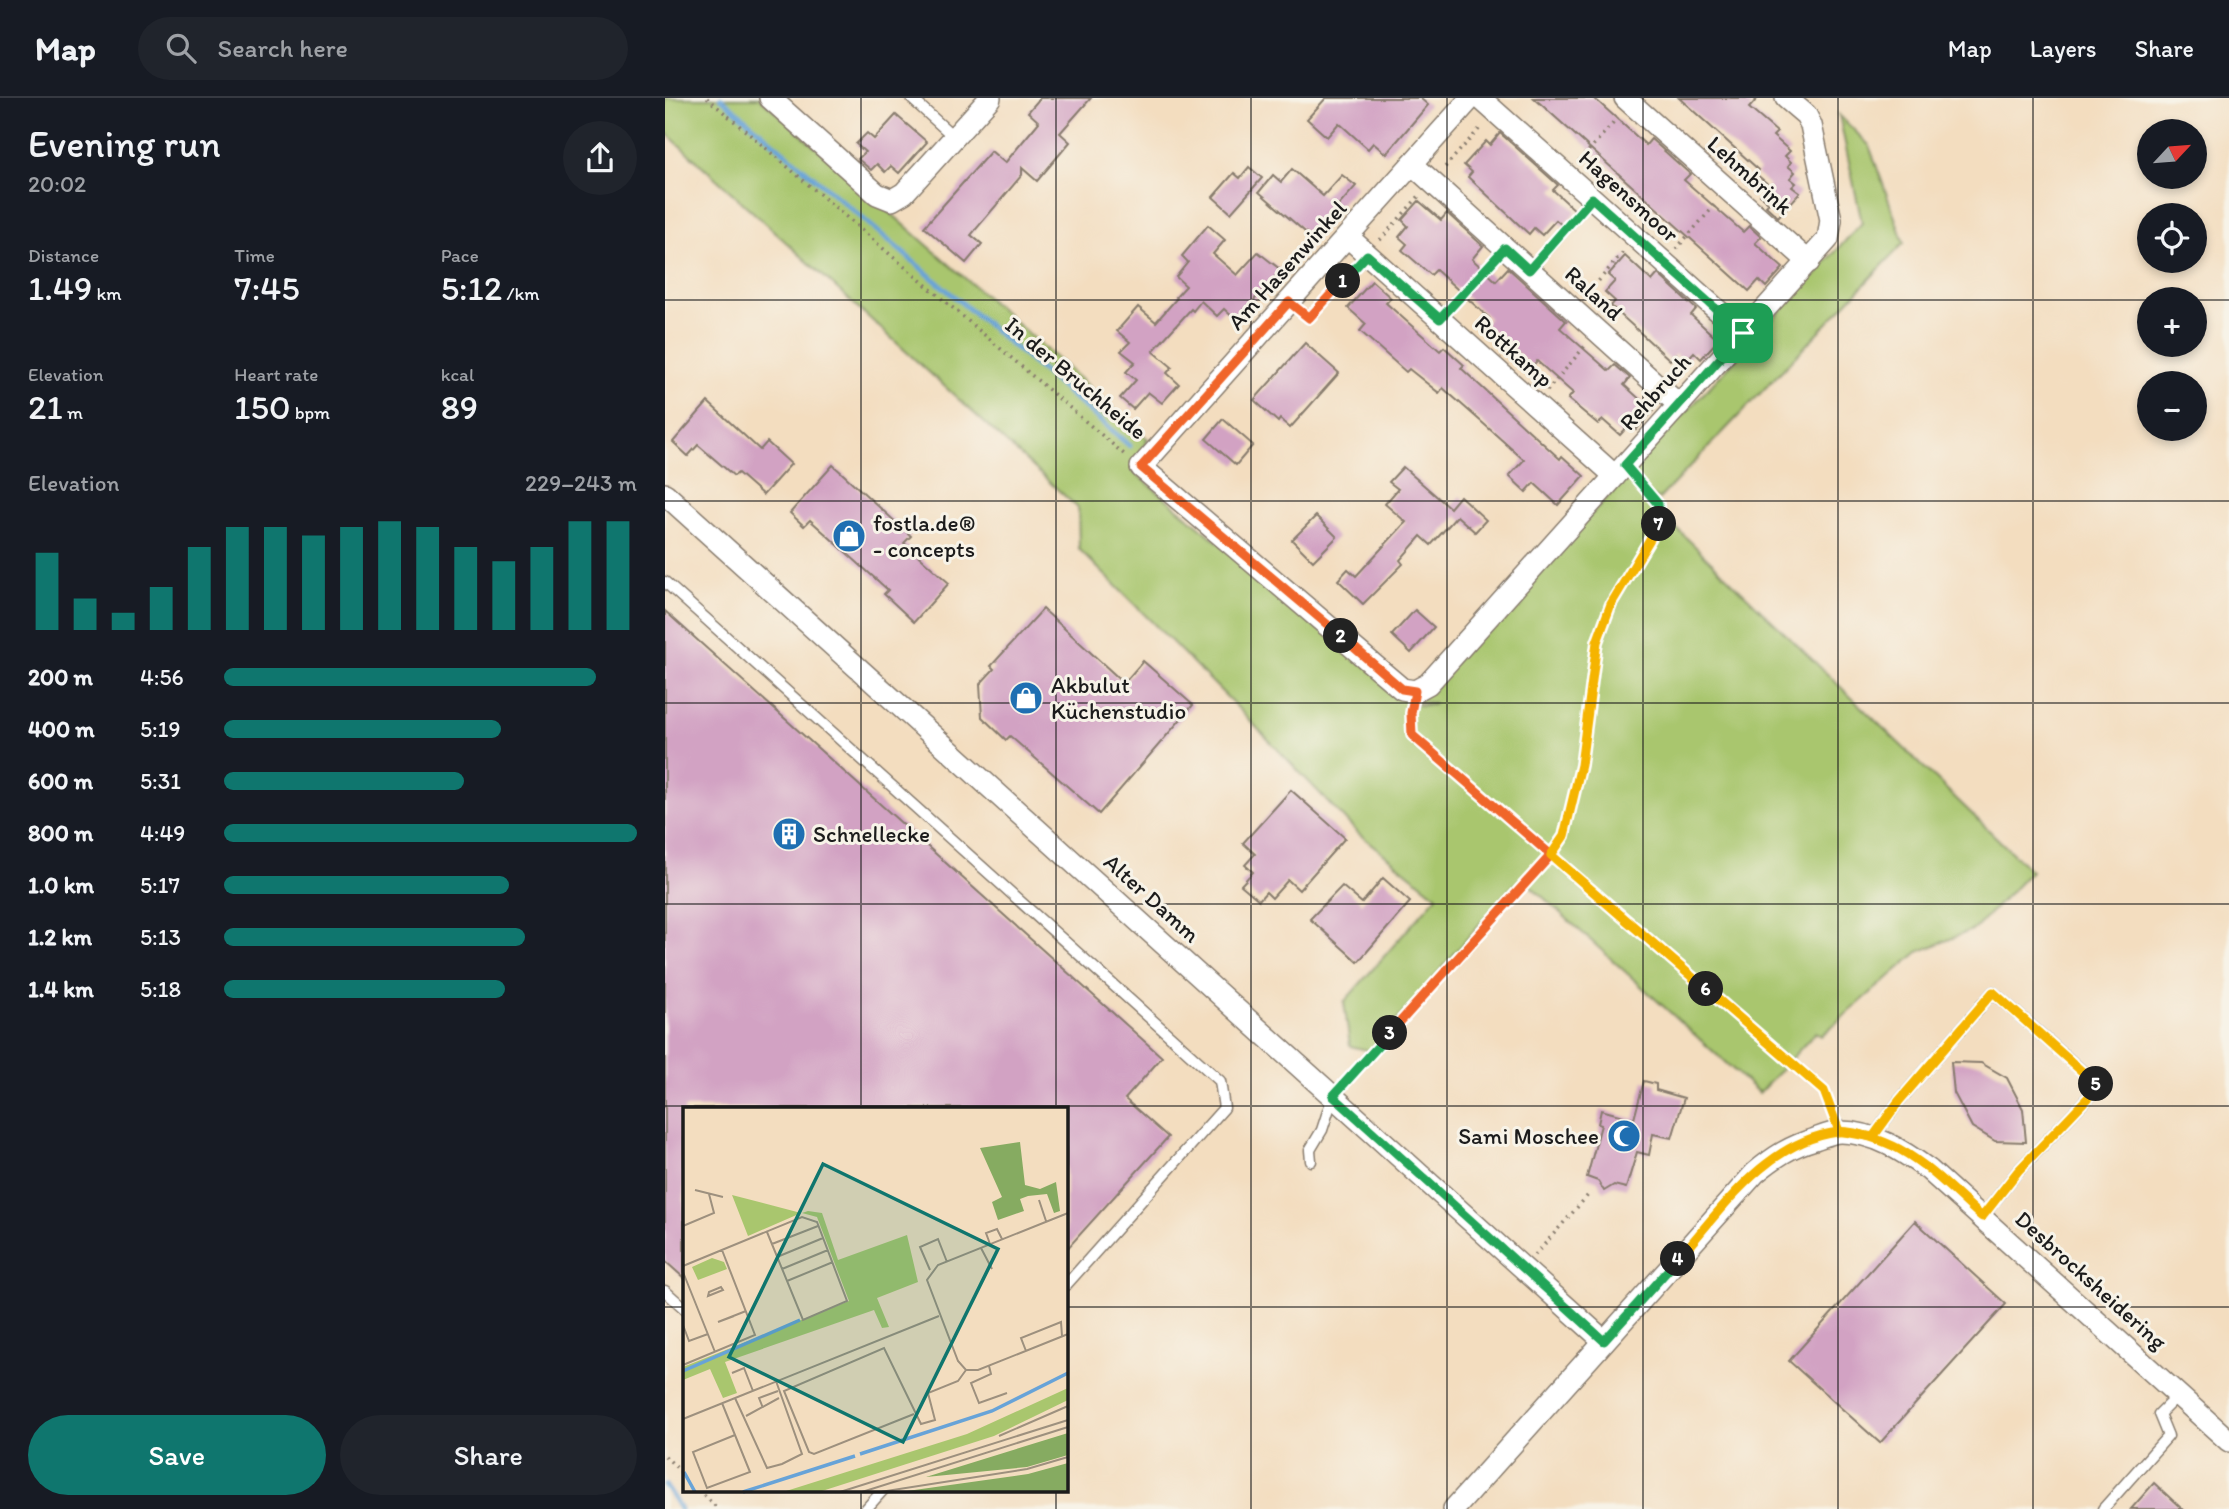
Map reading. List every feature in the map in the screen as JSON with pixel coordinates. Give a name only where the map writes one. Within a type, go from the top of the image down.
[{"type":"street","points":[[770,98],[877,194],[892,200],[904,193],[990,98]]},
{"type":"street","name":"Am Hasenwinkel","points":[[1141,467],[1471,98]]},
{"type":"street","name":"Rehbruch","points":[[1415,691],[1428,684],[1828,239],[1831,220],[1811,125],[1805,115],[1786,98]]},
{"type":"street","name":"Lehmbrink","points":[[1628,101],[1809,262]]},
{"type":"street","name":"Hagensmoor","points":[[1487,105],[1743,333]]},
{"type":"street","name":"Raland","points":[[1412,164],[1679,405]]},
{"type":"street","name":"Rottkamp","points":[[1347,237],[1535,404],[1620,470]]},
{"type":"street","name":"In der Bruchheide","points":[[1141,467],[1402,689],[1415,691]]},
{"type":"street","name":"Alter Damm","points":[[665,494],[1604,1341]]},
{"type":"street","name":"Desbrocksheidering","points":[[1454,1509],[1755,1173],[1775,1156],[1797,1144],[1839,1131],[1873,1137],[1900,1150],[1929,1170],[2229,1441]]},
{"type":"lane","points":[[911,98],[954,136]]},
{"type":"lane","points":[[665,582],[1220,1081],[1224,1108],[1067,1284]]},
{"type":"lane","points":[[1873,1137],[1899,1101],[1993,992],[2099,1086],[2018,1171],[1982,1217]]},
{"type":"lane","points":[[1311,1161],[1310,1150],[1322,1130],[1333,1096]]},
{"type":"lane","points":[[665,1291],[683,1307]]},
{"type":"lane","points":[[2103,1509],[2168,1436],[2159,1414],[2178,1395]]},
{"type":"lane","points":[[866,1509],[881,1492]]},
{"type":"path","name":"In der Bruchheide","points":[[706,98],[1141,467]]},
{"type":"path","points":[[1566,174],[1628,101]]},
{"type":"path","points":[[1289,302],[1309,318],[1432,182],[1487,105]]},
{"type":"path","points":[[1664,262],[1728,190]]},
{"type":"path","points":[[1529,270],[1592,198]]},
{"type":"path","points":[[1574,310],[1636,237]]},
{"type":"path","points":[[1440,319],[1505,248]]},
{"type":"path","points":[[1535,404],[1598,331]]},
{"type":"path","points":[[1333,1096],[1551,855],[1564,836],[1581,765],[1597,642],[1611,604],[1659,524],[1658,504],[1620,470]]},
{"type":"path","points":[[1415,691],[1411,713],[1412,735],[1824,1091],[1839,1131]]},
{"type":"path","points":[[1524,1268],[1589,1194]]},
{"type":"path","points":[[665,1456],[683,1474]]},
{"type":"path","points":[[701,1492],[718,1509]]},
{"type":"green space","points":[[665,98],[760,98],[1148,439],[1134,472],[1414,705],[1433,705],[1434,703],[1417,702],[1862,223],[1839,115],[1869,145],[1904,243],[1659,499],[1640,493],[2031,871],[1975,929],[1918,952],[1821,1036],[1816,1032],[1759,1093],[1522,878],[1371,1051],[1350,1046],[1344,1002],[1437,896],[1359,834],[1079,549],[1078,508],[665,132]]},
{"type":"building","points":[[1040,98],[1091,98],[1060,133],[1070,142],[1037,181],[1022,168],[1022,175],[971,235],[982,244],[966,263],[924,227],[991,151],[1005,163],[1039,122],[1028,112]]},
{"type":"building","points":[[1326,98],[1420,98],[1428,105],[1386,154],[1373,143],[1368,149],[1339,123],[1327,137],[1307,119]]},
{"type":"building","points":[[1534,98],[1594,98],[1646,145],[1651,139],[1690,174],[1684,180],[1743,232],[1749,226],[1761,237],[1755,243],[1783,268],[1766,287],[1759,280],[1749,291]]},
{"type":"building","points":[[1679,98],[1758,98],[1749,108],[1777,132],[1773,136],[1790,151],[1785,156],[1791,162],[1788,166],[1795,172],[1790,178],[1796,183],[1792,187],[1800,193],[1778,217],[1766,206],[1769,203],[1760,195],[1769,185],[1756,174],[1759,170]]},
{"type":"building","points":[[896,115],[927,142],[899,173],[891,166],[885,172],[877,164],[871,170],[858,159],[865,152],[856,144],[867,133],[874,139]]},
{"type":"building","points":[[1500,133],[1558,185],[1553,190],[1576,211],[1563,226],[1556,220],[1542,235],[1534,228],[1529,234],[1468,177],[1472,172],[1464,165],[1486,141],[1490,145]]},
{"type":"building","points":[[1249,167],[1262,178],[1231,213],[1213,197],[1234,173],[1240,178]]},
{"type":"building","points":[[1292,169],[1323,196],[1342,175],[1356,186],[1311,237],[1259,192],[1273,175],[1281,182]]},
{"type":"building","points":[[1419,201],[1441,220],[1447,213],[1483,246],[1472,259],[1496,281],[1508,268],[1566,321],[1560,328],[1609,371],[1615,365],[1630,378],[1624,385],[1653,411],[1636,430],[1630,424],[1620,435],[1603,420],[1598,424],[1568,399],[1573,393],[1537,361],[1532,366],[1485,324],[1489,318],[1436,270],[1431,275],[1402,250],[1407,244],[1399,237],[1408,226],[1402,220]]},
{"type":"building","points":[[1208,225],[1225,240],[1213,254],[1237,275],[1258,252],[1281,270],[1236,320],[1224,309],[1217,316],[1201,301],[1193,311],[1191,309],[1153,351],[1172,367],[1167,373],[1179,384],[1162,403],[1148,392],[1133,409],[1120,398],[1136,380],[1126,372],[1135,362],[1121,351],[1130,342],[1117,331],[1138,307],[1156,322],[1177,298],[1186,286],[1176,277],[1188,262],[1182,256]]},
{"type":"building","points":[[1625,256],[1652,281],[1658,274],[1696,309],[1691,315],[1718,340],[1701,359],[1694,352],[1684,363],[1675,354],[1670,360],[1611,306],[1615,301],[1605,292],[1615,281],[1608,275]]},
{"type":"building","points":[[1372,281],[1391,298],[1386,303],[1440,351],[1444,347],[1464,365],[1461,368],[1502,406],[1560,459],[1562,456],[1584,476],[1558,505],[1534,483],[1526,492],[1509,476],[1524,460],[1443,388],[1439,393],[1409,369],[1406,372],[1360,331],[1366,324],[1348,308]]},
{"type":"building","points":[[1305,343],[1339,373],[1290,428],[1280,419],[1278,422],[1254,400]]},
{"type":"building","points":[[708,402],[760,450],[767,442],[791,464],[763,495],[738,473],[734,476],[698,445],[688,456],[673,442]]},
{"type":"building","points":[[1223,419],[1253,445],[1236,465],[1206,439]]},
{"type":"building","points":[[833,465],[911,536],[904,543],[949,583],[914,622],[884,594],[888,590],[810,520],[804,526],[790,513]]},
{"type":"building","points":[[1403,467],[1450,508],[1460,496],[1486,520],[1475,532],[1457,516],[1431,545],[1421,536],[1400,560],[1403,564],[1363,604],[1338,580],[1348,569],[1356,576],[1406,522],[1385,504],[1398,489],[1389,482]]},
{"type":"building","points":[[1316,516],[1337,537],[1313,561],[1292,540]]},
{"type":"building","points":[[1043,609],[1124,683],[1143,661],[1193,705],[1099,814],[1010,736],[1006,740],[982,717],[980,684],[994,669],[991,666]]},
{"type":"building","points":[[1415,610],[1434,627],[1411,653],[1392,635]]},
{"type":"building","name":"Schnellecke","points":[[665,611],[1162,1057],[1125,1099],[1168,1137],[1067,1249],[1067,1107],[683,1107],[683,1277],[665,1261]]},
{"type":"building","points":[[1291,790],[1345,838],[1299,890],[1288,880],[1272,898],[1266,892],[1259,900],[1241,885],[1253,872],[1245,865],[1255,854],[1243,843]]},
{"type":"building","points":[[1383,878],[1410,902],[1358,962],[1310,919],[1342,886],[1362,903]]},
{"type":"building","points":[[1951,1062],[1981,1063],[2007,1078],[2023,1109],[2026,1142],[1995,1141],[1972,1127],[1954,1093]]},
{"type":"building","name":"Sami Moschee","points":[[1644,1081],[1656,1084],[1656,1090],[1684,1098],[1672,1138],[1653,1134],[1649,1155],[1637,1152],[1626,1188],[1614,1185],[1604,1191],[1598,1181],[1587,1177],[1601,1125],[1598,1124],[1601,1110],[1634,1119]]},
{"type":"building","points":[[1915,1221],[2006,1304],[1880,1443],[1789,1361]]},
{"type":"building","points":[[2154,1483],[2182,1509],[2131,1509]]},
{"type":"waterway","points":[[721,98],[1130,446]]},
{"type":"waterway","points":[[665,1485],[680,1509]]},
{"type":"place","name":"fostla.de® - concepts","points":[[849,536]]},
{"type":"place","name":"Akbulut Küchenstudio","points":[[1026,698]]},
{"type":"place","name":"Schnellecke","points":[[789,834]]},
{"type":"place","name":"Sami Moschee","points":[[1624,1136]]},
{"type":"route","points":[[1743,333],[1592,198],[1529,270],[1505,248],[1440,319],[1367,255],[1309,318],[1289,302],[1141,467],[1402,689],[1415,691],[1411,713],[1412,735],[1551,855],[1333,1096],[1604,1341],[1755,1173],[1775,1156],[1797,1144],[1839,1131],[1873,1137],[1900,1150],[1929,1170],[1982,1217],[2018,1171],[2099,1086],[1993,992],[1899,1101],[1873,1137],[1839,1131],[1824,1091],[1551,855],[1564,836],[1581,765],[1597,642],[1611,604],[1659,524],[1658,504],[1625,465],[1743,333]]}]
